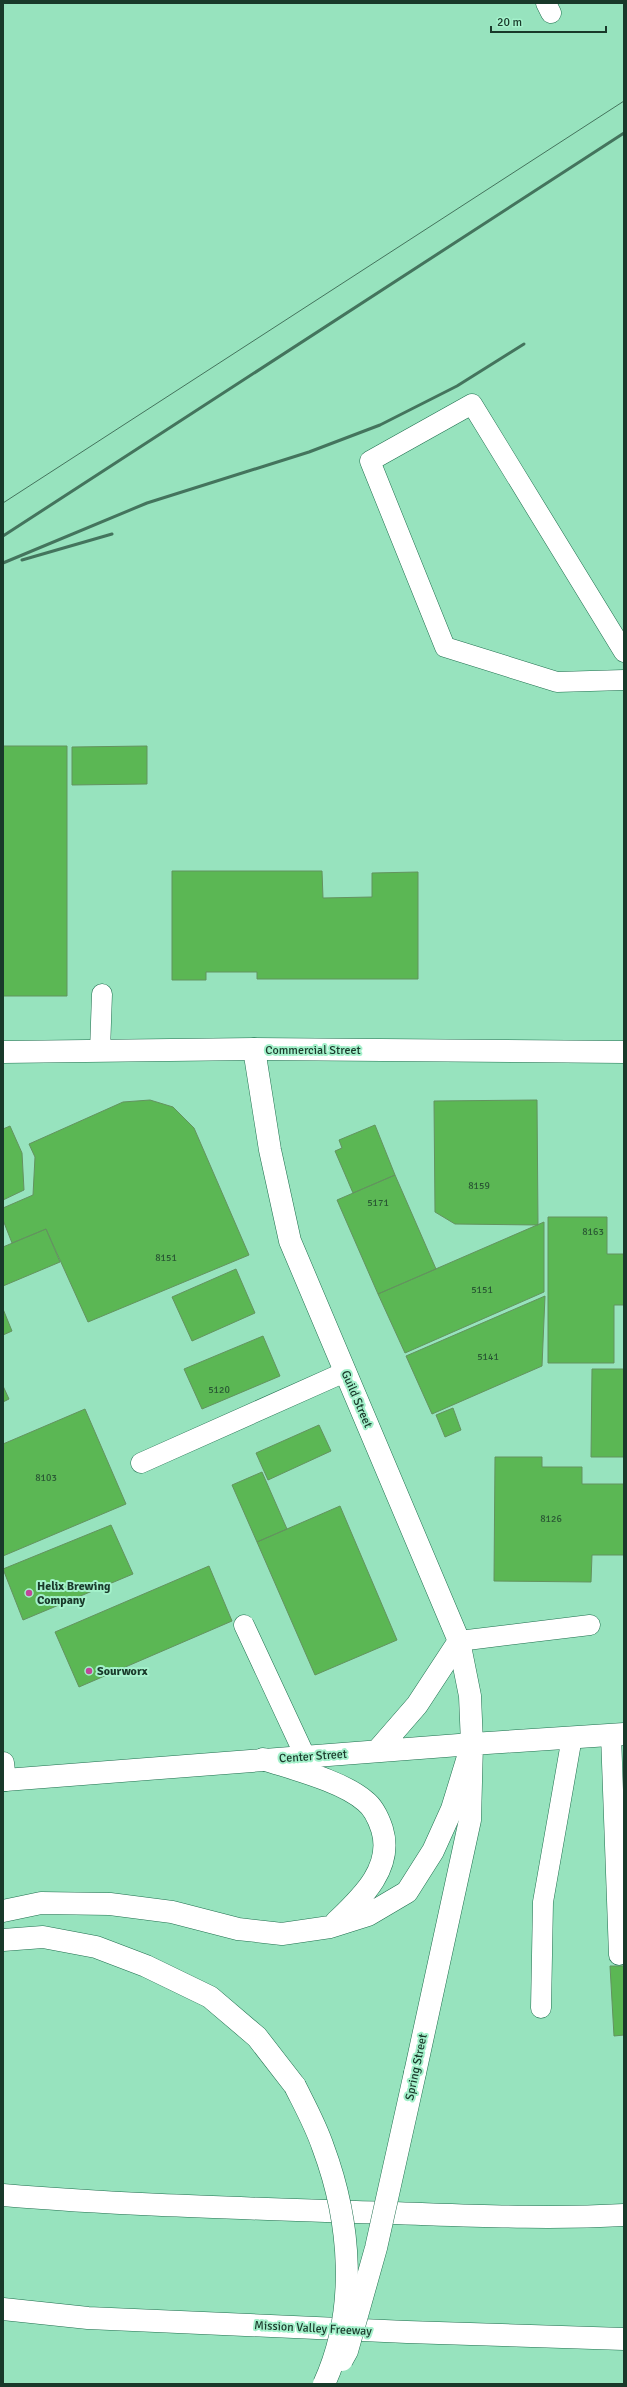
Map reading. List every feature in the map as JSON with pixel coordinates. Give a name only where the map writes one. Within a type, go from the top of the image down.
[{"type":"main road","name":"Commercial Street","points":[[3,1052],[254,1049],[624,1052]]},
{"type":"main road","name":"Guild Street","points":[[254,1049],[270,1150],[290,1241],[459,1641],[470,1696],[472,1744]]},
{"type":"main road","points":[[377,1750],[417,1705],[459,1641]]},
{"type":"main road","name":"Center Street","points":[[4,1774],[263,1760],[377,1750],[617,1735]]},
{"type":"main road","points":[[3,1911],[41,1903],[110,1904],[172,1912],[238,1929],[282,1934],[330,1927],[368,1914],[408,1892],[433,1851],[452,1809],[472,1744]]},
{"type":"main road","name":"Spring Street","points":[[329,2384],[347,2351],[376,2248],[470,1820],[472,1744]]},
{"type":"main road","points":[[263,1760],[333,1783],[366,1801],[380,1820],[386,1842],[383,1862],[362,1897],[330,1927]]},
{"type":"main road","points":[[3,1940],[43,1937],[96,1947],[146,1966],[210,1997],[257,2037],[295,2086],[323,2147],[341,2206],[347,2269],[346,2316],[334,2364],[324,2384]]},
{"type":"main road","points":[[3,2195],[102,2204],[577,2218],[624,2215]]},
{"type":"main road","name":"Mission Valley Freeway","points":[[3,2309],[88,2318],[399,2332],[624,2339]]},
{"type":"lane","points":[[624,652],[472,404],[370,461],[445,647],[557,682],[624,680]]},
{"type":"lane","points":[[100,1051],[102,994]]},
{"type":"lane","points":[[141,1463],[345,1372]]},
{"type":"lane","points":[[244,1626],[304,1756]]},
{"type":"lane","points":[[459,1641],[590,1626]]},
{"type":"lane","points":[[617,1735],[619,1955]]},
{"type":"lane","points":[[541,2008],[543,1902],[572,1737]]},
{"type":"building","points":[[3,746],[67,746],[67,996],[3,996]]},
{"type":"building","points":[[147,746],[147,784],[72,785],[72,747]]},
{"type":"building","points":[[172,871],[322,871],[323,898],[372,897],[372,873],[418,872],[418,979],[257,979],[257,972],[206,972],[206,980],[172,980]]},
{"type":"building","points":[[150,1100],[173,1107],[194,1128],[249,1255],[88,1322],[46,1229],[12,1243],[3,1220],[3,1208],[33,1195],[35,1157],[29,1144],[123,1102]]},
{"type":"building","points":[[537,1100],[538,1225],[455,1224],[435,1212],[434,1101]]},
{"type":"building","points":[[375,1125],[395,1175],[353,1193],[335,1151],[342,1148],[339,1140]]},
{"type":"building","points":[[10,1126],[22,1153],[24,1190],[3,1200],[3,1129]]},
{"type":"building","points":[[395,1175],[436,1269],[378,1294],[337,1200]]},
{"type":"building","points":[[548,1217],[607,1217],[607,1254],[624,1254],[624,1305],[614,1305],[614,1363],[548,1363]]},
{"type":"building","points":[[544,1222],[544,1292],[405,1353],[378,1294]]},
{"type":"building","points":[[46,1229],[60,1262],[3,1286],[3,1247]]},
{"type":"building","points":[[236,1269],[255,1313],[192,1341],[172,1297]]},
{"type":"building","points":[[545,1296],[542,1366],[432,1414],[406,1356]]},
{"type":"building","points":[[3,1309],[12,1331],[3,1335]]},
{"type":"building","points":[[263,1336],[280,1376],[202,1409],[184,1369]]},
{"type":"building","points":[[592,1369],[624,1369],[624,1457],[591,1457]]},
{"type":"building","points":[[3,1386],[9,1399],[3,1402]]},
{"type":"building","points":[[453,1408],[461,1430],[445,1437],[436,1415]]},
{"type":"building","points":[[85,1409],[126,1504],[3,1556],[3,1444]]},
{"type":"building","points":[[319,1425],[331,1451],[268,1480],[256,1453]]},
{"type":"building","points":[[495,1457],[542,1457],[542,1467],[582,1467],[582,1484],[624,1484],[624,1555],[592,1555],[591,1582],[494,1581]]},
{"type":"building","points":[[262,1472],[287,1529],[257,1542],[232,1485]]},
{"type":"building","points":[[340,1506],[397,1640],[315,1675],[257,1542]]},
{"type":"building","points":[[111,1525],[133,1574],[23,1620],[3,1569]]},
{"type":"building","points":[[209,1566],[232,1621],[79,1687],[55,1632]]},
{"type":"building","points":[[610,1966],[624,1966],[624,2035],[614,2036]]},
{"type":"tram line","points":[[3,503],[624,101]]},
{"type":"railway","points":[[3,536],[624,133]]},
{"type":"railway","points":[[3,563],[147,503],[309,452],[380,425],[457,386],[524,344]]},
{"type":"railway","points":[[22,560],[112,534]]},
{"type":"place","name":"Helix Brewing Company","points":[[29,1593]]},
{"type":"place","name":"Sourworx","points":[[89,1671]]}]
